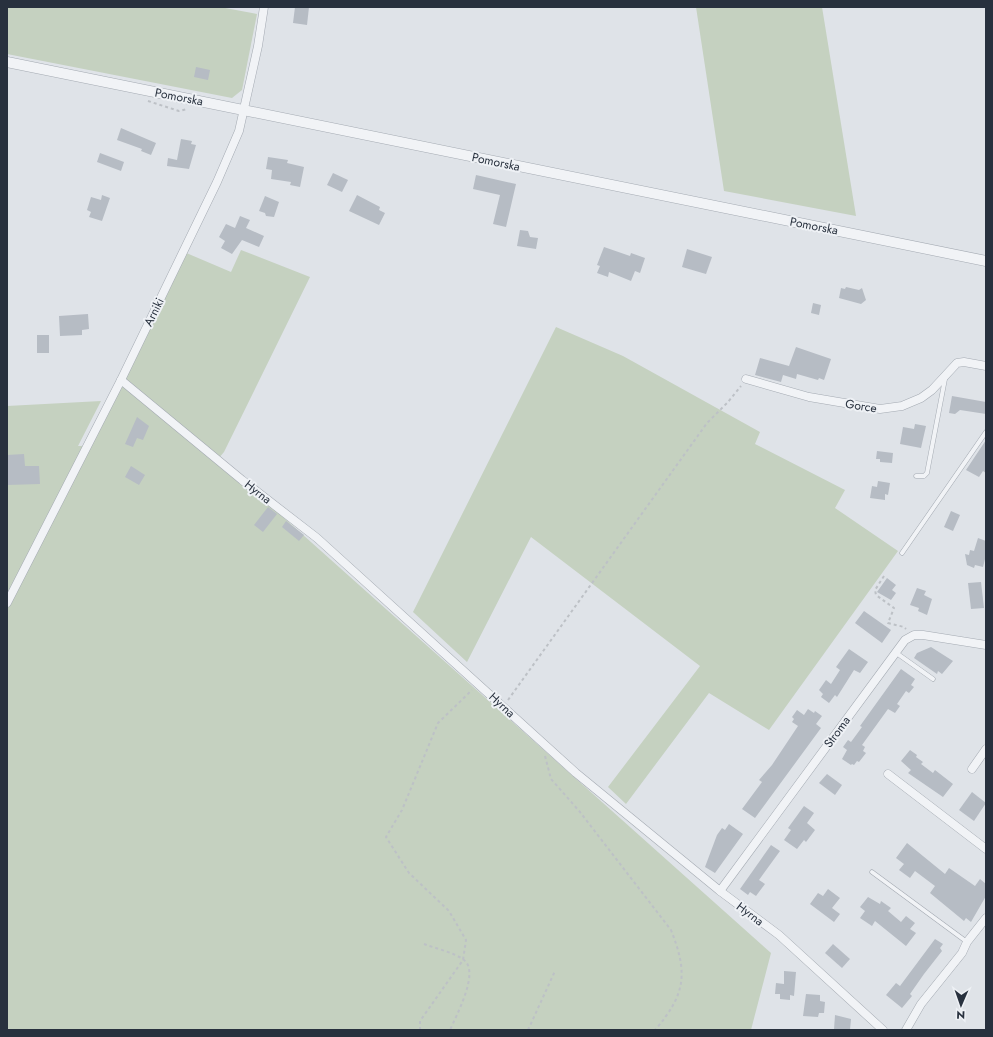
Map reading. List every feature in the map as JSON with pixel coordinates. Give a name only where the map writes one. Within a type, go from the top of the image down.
[{"type":"street","name":"Arniki","points":[[7,603],[122,380],[217,182],[239,131],[258,46],[264,7]]},
{"type":"street","name":"Pomorska","points":[[7,62],[986,261]]},
{"type":"street","name":"Gorce","points":[[746,379],[808,397],[880,409],[902,406],[922,398],[932,390],[946,373],[957,363],[964,362],[986,366]]},
{"type":"street","name":"Hyrna","points":[[122,380],[242,480],[317,538],[582,778],[720,891],[779,935],[883,1030]]},
{"type":"street","name":"Stroma","points":[[720,891],[905,640],[918,635],[943,637],[986,645]]},
{"type":"street","points":[[972,769],[986,749]]},
{"type":"street","points":[[888,774],[986,848]]},
{"type":"street","points":[[906,1030],[921,1004],[962,953],[967,942],[986,918]]},
{"type":"lane","points":[[916,476],[924,476],[927,473],[946,373]]},
{"type":"lane","points":[[902,553],[986,432]]},
{"type":"lane","points":[[895,652],[933,679]]},
{"type":"lane","points":[[872,872],[967,942]]},
{"type":"path","points":[[145,97],[151,103],[179,111],[184,111],[189,106]]},
{"type":"path","points":[[503,706],[707,423],[728,402],[746,379]]},
{"type":"path","points":[[884,576],[875,590],[876,595],[894,608],[888,623],[904,627]]},
{"type":"path","points":[[986,682],[986,694]]},
{"type":"path","points":[[420,1030],[420,1020],[463,960],[466,940],[449,911],[408,873],[386,837],[402,810],[438,723],[478,684]]},
{"type":"path","points":[[541,742],[551,779],[580,812],[671,930],[680,951],[682,980],[676,999],[667,1017],[655,1030]]},
{"type":"path","points":[[424,944],[463,960],[469,968],[469,984],[450,1030]]},
{"type":"path","points":[[528,1030],[555,971]]},
{"type":"green space","points":[[7,7],[220,7],[257,14],[242,90],[232,98],[7,54]]},
{"type":"green space","points":[[696,7],[822,7],[856,216],[724,191]]},
{"type":"green space","points":[[241,250],[310,277],[224,452],[218,459],[771,953],[751,1030],[7,1030],[7,406],[101,401],[78,446],[86,446],[184,252],[231,272]]},
{"type":"green space","points":[[556,327],[623,356],[760,432],[755,444],[845,490],[835,508],[898,551],[769,730],[709,693],[626,804],[608,787],[700,666],[531,537],[467,662],[413,612]]},
{"type":"building","points":[[295,7],[309,7],[307,25],[293,23]]},
{"type":"building","points":[[196,67],[210,70],[208,80],[194,77]]},
{"type":"building","points":[[121,128],[156,143],[151,155],[141,151],[142,149],[117,140]]},
{"type":"building","points":[[181,139],[192,141],[191,144],[196,145],[189,169],[167,166],[168,158],[177,160]]},
{"type":"building","points":[[100,153],[124,162],[121,171],[97,162]]},
{"type":"building","points":[[268,157],[288,160],[287,163],[304,167],[300,187],[290,185],[291,182],[271,179],[272,170],[266,169]]},
{"type":"building","points":[[333,173],[348,180],[342,192],[327,185]]},
{"type":"building","points":[[476,175],[516,184],[506,227],[493,224],[500,195],[473,189]]},
{"type":"building","points":[[102,195],[110,198],[102,221],[89,217],[91,212],[87,210],[91,197],[101,200]]},
{"type":"building","points":[[357,195],[380,207],[379,210],[385,213],[379,225],[349,211]]},
{"type":"building","points":[[265,196],[279,202],[274,217],[266,216],[265,213],[259,211]]},
{"type":"building","points":[[240,216],[250,220],[246,228],[264,236],[259,247],[242,240],[232,254],[221,248],[225,241],[219,237],[226,224],[235,228]]},
{"type":"building","points":[[520,230],[528,231],[530,237],[538,238],[536,249],[517,246]]},
{"type":"building","points":[[604,247],[630,256],[631,253],[645,258],[640,273],[635,271],[631,281],[609,272],[608,277],[597,273],[600,266],[597,265]]},
{"type":"building","points":[[687,249],[712,257],[706,274],[682,267]]},
{"type":"building","points":[[846,287],[859,290],[862,288],[866,300],[861,304],[839,298],[841,288],[845,289]]},
{"type":"building","points":[[813,303],[821,305],[819,315],[811,313]]},
{"type":"building","points":[[88,314],[89,329],[82,330],[82,335],[60,336],[59,316]]},
{"type":"building","points":[[37,335],[49,335],[49,353],[37,353]]},
{"type":"building","points":[[796,347],[831,359],[824,380],[819,378],[818,380],[797,374],[796,379],[783,375],[781,382],[755,375],[760,358],[789,366]]},
{"type":"building","points":[[952,396],[986,402],[986,414],[960,410],[955,414],[949,413]]},
{"type":"building","points":[[137,417],[149,426],[143,440],[137,438],[133,447],[125,444]]},
{"type":"building","points":[[915,424],[926,426],[921,448],[900,444],[903,427],[914,429]]},
{"type":"building","points":[[986,440],[986,473],[983,471],[979,477],[966,470]]},
{"type":"building","points":[[877,451],[893,453],[892,463],[880,462],[880,459],[876,459]]},
{"type":"building","points":[[24,454],[25,466],[39,466],[40,484],[7,485],[7,455]]},
{"type":"building","points":[[131,466],[145,475],[139,485],[125,477]]},
{"type":"building","points":[[878,481],[890,483],[888,495],[885,494],[885,500],[870,498],[872,486],[877,487]]},
{"type":"building","points":[[268,507],[277,514],[263,532],[254,525]]},
{"type":"building","points":[[951,511],[960,515],[953,531],[944,527]]},
{"type":"building","points":[[286,521],[304,535],[299,541],[282,527]]},
{"type":"building","points":[[978,538],[986,541],[986,555],[983,567],[975,565],[974,568],[967,565],[965,554],[969,555],[970,550],[974,551]]},
{"type":"building","points":[[887,578],[896,585],[892,590],[896,593],[891,600],[877,592]]},
{"type":"building","points":[[981,582],[984,608],[971,609],[968,583]]},
{"type":"building","points":[[917,588],[926,591],[924,595],[932,599],[927,615],[918,611],[919,608],[910,605]]},
{"type":"building","points":[[864,611],[891,630],[882,643],[855,623]]},
{"type":"building","points":[[931,647],[953,661],[942,674],[938,671],[937,674],[914,658],[917,653]]},
{"type":"building","points":[[849,649],[868,662],[860,673],[854,670],[837,697],[835,695],[829,703],[821,697],[823,694],[819,690],[826,680],[831,684],[840,670],[836,667]]},
{"type":"building","points":[[901,669],[915,679],[911,685],[914,687],[909,693],[906,691],[897,704],[900,706],[895,713],[888,709],[862,745],[865,747],[863,751],[866,753],[859,762],[857,761],[854,765],[851,765],[842,759],[847,750],[843,747],[848,740],[851,742],[862,727],[860,726]]},
{"type":"building","points":[[808,709],[814,713],[815,711],[822,716],[816,724],[821,728],[755,818],[742,809],[762,782],[759,780],[772,765],[798,726],[792,722],[794,719],[792,717],[797,710],[804,715]]},
{"type":"building","points":[[910,750],[923,762],[921,764],[933,773],[935,770],[953,784],[943,797],[908,773],[911,770],[901,761]]},
{"type":"building","points":[[827,774],[842,785],[835,795],[819,783]]},
{"type":"building","points":[[972,792],[986,803],[974,821],[959,810]]},
{"type":"building","points":[[804,806],[814,813],[807,823],[815,830],[806,842],[804,840],[797,849],[784,840],[791,830],[788,828]]},
{"type":"building","points":[[729,824],[743,834],[715,873],[705,867],[717,835],[722,828],[725,830]]},
{"type":"building","points":[[907,843],[945,874],[949,868],[975,886],[980,879],[986,884],[986,896],[971,922],[966,918],[964,921],[930,893],[935,886],[915,871],[910,878],[899,870],[904,864],[896,858]]},
{"type":"building","points":[[771,845],[780,851],[759,880],[765,884],[756,896],[750,892],[748,895],[740,889]]},
{"type":"building","points":[[828,889],[840,898],[832,908],[840,914],[834,922],[810,904],[818,893],[823,896]]},
{"type":"building","points":[[868,897],[880,904],[881,901],[891,908],[888,911],[901,922],[906,916],[915,923],[910,929],[916,933],[906,946],[875,921],[872,926],[860,918],[865,911],[860,907]]},
{"type":"building","points":[[935,939],[943,944],[940,948],[942,951],[924,974],[910,994],[912,996],[902,1008],[886,995],[896,983],[900,986]]},
{"type":"building","points":[[833,944],[850,959],[842,968],[825,953]]},
{"type":"building","points":[[784,971],[796,972],[794,996],[790,995],[790,1000],[780,999],[780,994],[775,994],[776,983],[784,984]]},
{"type":"building","points":[[806,994],[820,995],[820,1001],[825,1002],[824,1013],[819,1013],[818,1017],[803,1016]]},
{"type":"building","points":[[835,1015],[851,1019],[850,1030],[834,1030]]}]
